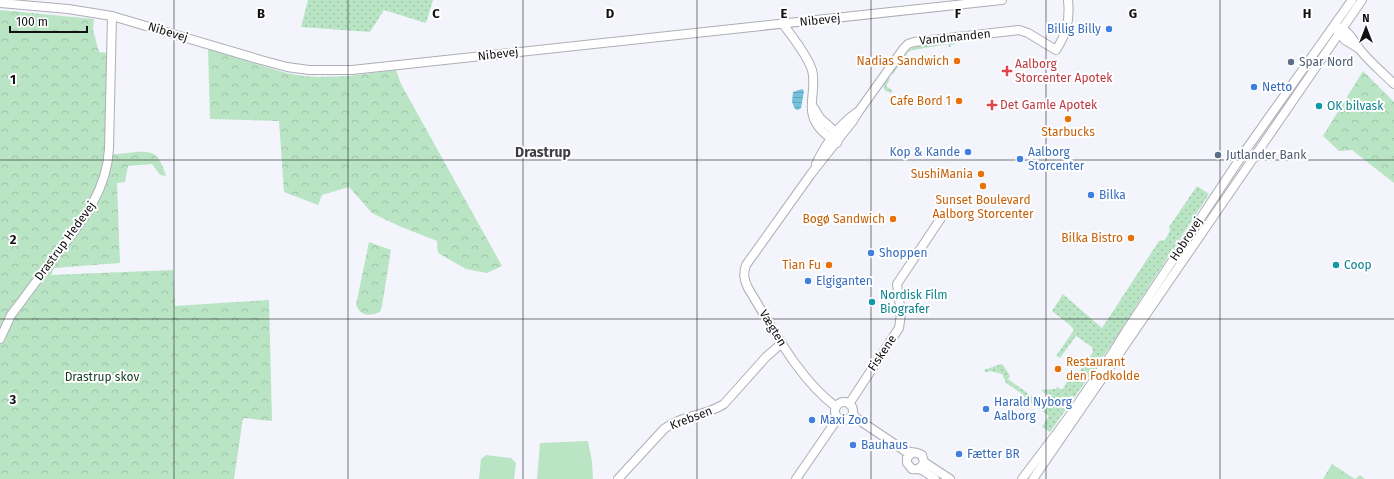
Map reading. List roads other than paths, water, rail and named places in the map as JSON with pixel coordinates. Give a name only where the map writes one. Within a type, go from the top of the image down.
[{"type":"street","name":"Nibevej","points":[[0,3],[68,9],[112,16],[291,68],[330,71],[352,70],[1002,0]]},
{"type":"street","name":"Vandmanden","points":[[763,241],[811,174],[820,155],[859,111],[908,44],[914,42],[1019,30],[1028,33],[1056,50],[1063,38],[1068,22],[1068,0]]},
{"type":"street","name":"Hobrovej","points":[[1022,479],[1077,404],[1239,160],[1352,0]]},
{"type":"street","name":"Hobrovej","points":[[1033,479],[1362,0]]},
{"type":"street","name":"Drastrup Hedevej","points":[[0,339],[11,315],[85,218],[96,198],[105,174],[109,160],[112,16]]},
{"type":"street","points":[[782,23],[811,68],[814,85],[812,104],[815,122],[836,138]]},
{"type":"street","points":[[1333,26],[1340,31],[1352,45],[1360,50],[1394,84]]},
{"type":"street","name":"Fiskene","points":[[849,404],[899,328],[901,314],[897,284],[943,215]]},
{"type":"street","name":"Vægten","points":[[763,241],[746,265],[744,280],[782,343],[810,382],[836,407]]},
{"type":"street","name":"Krebsen","points":[[618,479],[670,424],[678,420],[717,408],[724,404],[766,357],[782,343]]},
{"type":"street","points":[[843,402],[849,404],[852,408],[850,416],[843,420],[838,418],[836,414],[836,407],[843,402]]},
{"type":"street","points":[[850,416],[856,418],[905,451],[920,454],[923,457],[924,462],[950,479]]},
{"type":"street","points":[[850,416],[902,456],[910,468],[918,469],[935,479]]},
{"type":"street","points":[[796,479],[838,418]]},
{"type":"street","points":[[906,460],[912,453]]},
{"type":"street","points":[[918,469],[922,467],[924,462]]},
{"type":"water","points":[[802,89],[804,91],[801,108],[798,110],[795,109],[792,102],[793,92]]},
{"type":"place","name":"Billig Billy","points":[[1109,29]]},
{"type":"place","name":"Nadias Sandwich","points":[[957,61]]},
{"type":"place","name":"Spar Nord","points":[[1291,62]]},
{"type":"place","name":"Aalborg Storcenter Apotek","points":[[1007,71]]},
{"type":"place","name":"Netto","points":[[1254,87]]},
{"type":"place","name":"Cafe Bord 1","points":[[959,101]]},
{"type":"place","name":"Det Gamle Apotek","points":[[992,105]]},
{"type":"place","name":"OK bilvask","points":[[1319,106]]},
{"type":"place","name":"Starbucks","points":[[1068,119]]},
{"type":"place","name":"Kop & Kande","points":[[968,152]]},
{"type":"place","name":"Jutlander Bank","points":[[1218,155]]},
{"type":"place","name":"Aalborg Storcenter","points":[[1020,159]]},
{"type":"place","name":"SushiMania","points":[[981,174]]},
{"type":"place","name":"Sunset Boulevard Aalborg Storcenter","points":[[983,186]]},
{"type":"place","name":"Bilka","points":[[1091,195]]},
{"type":"place","name":"Bogø Sandwich","points":[[893,219]]},
{"type":"place","name":"Bilka Bistro","points":[[1131,238]]},
{"type":"place","name":"Shoppen","points":[[871,253]]},
{"type":"place","name":"Tian Fu","points":[[829,265]]},
{"type":"place","name":"Coop","points":[[1336,265]]},
{"type":"place","name":"Elgiganten","points":[[808,281]]},
{"type":"place","name":"Nordisk Film Biografer","points":[[872,302]]},
{"type":"place","name":"Restaurant den Fodkolde","points":[[1058,369]]},
{"type":"place","name":"Harald Nyborg Aalborg","points":[[986,409]]},
{"type":"place","name":"Maxi Zoo","points":[[812,420]]},
{"type":"place","name":"Bauhaus","points":[[853,445]]},
{"type":"place","name":"Fætter BR","points":[[959,454]]},
{"type":"district","name":"Drastrup","points":[[543,152]]},
{"type":"park label","name":"Drastrup skov","points":[[102,377]]}]
